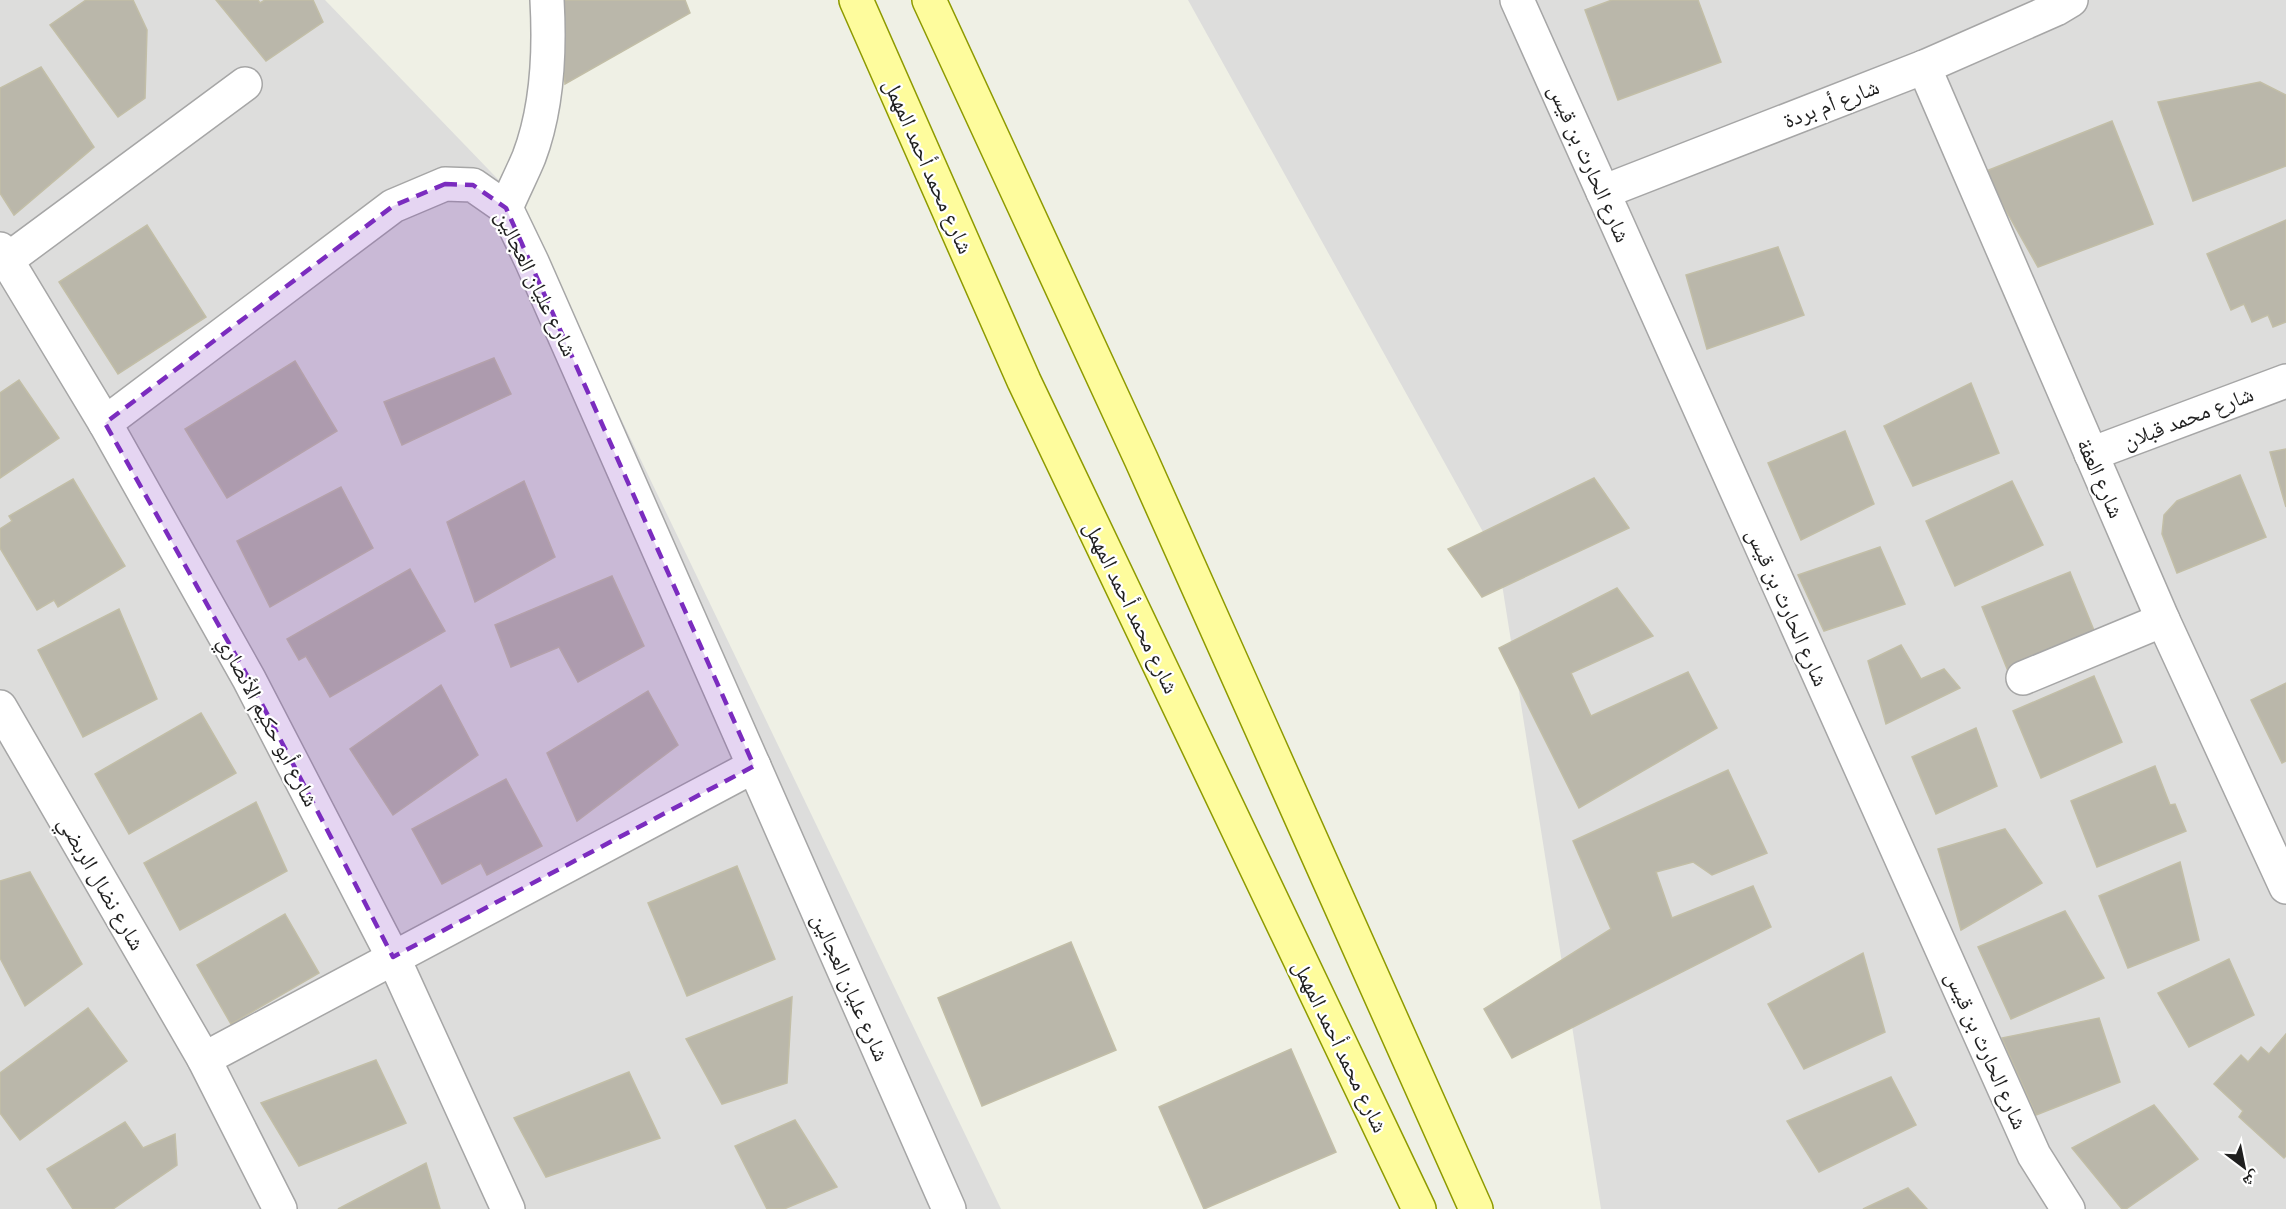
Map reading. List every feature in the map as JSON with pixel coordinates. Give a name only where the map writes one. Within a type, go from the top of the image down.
[{"type":"main road","name":"شارع محمد أحمد المهمل","points":[[856,0],[1024,381],[1419,1209]]},
{"type":"main road","points":[[929,0],[1146,470],[1476,1209]]},
{"type":"street","points":[[506,208],[530,155],[544,98],[549,40],[546,0]]},
{"type":"street","name":"شارع الحارث بن قيس","points":[[1517,0],[2034,1155],[2068,1209]]},
{"type":"street","name":"شارع أم بردة","points":[[1603,192],[1924,67],[2063,4],[2094,0]]},
{"type":"street","name":"شارع العفة","points":[[1924,67],[2163,620],[2286,887]]},
{"type":"street","points":[[4,254],[245,84]]},
{"type":"street","name":"شارع عليان العجالين","points":[[105,423],[393,206],[445,184],[473,185],[506,208],[532,262],[949,1209]]},
{"type":"street","name":"شارع أبو حكيم الأنصاري","points":[[4,254],[105,423],[249,679],[393,957],[508,1209]]},
{"type":"street","name":"شارع محمد قبلان","points":[[2091,454],[2286,381]]},
{"type":"street","points":[[2023,678],[2163,620]]},
{"type":"street","name":"شارع نضال الربضي","points":[[0,707],[204,1059],[280,1209]]},
{"type":"street","points":[[204,1059],[754,766]]},
{"type":"highlighted area","points":[[445,184],[473,185],[506,208],[754,766],[393,957],[249,679],[105,423],[393,206]]},
{"type":"shaded area","points":[[0,0],[325,0],[514,196],[1001,1209],[0,1209]]},
{"type":"shaded area","points":[[1188,0],[2286,0],[2286,1209],[1601,1209],[1498,559]]},
{"type":"building","points":[[86,0],[133,0],[147,30],[145,98],[118,117],[50,25]]},
{"type":"building","points":[[216,0],[258,0],[260,3],[265,0],[313,0],[323,22],[266,61]]},
{"type":"building","points":[[558,0],[685,0],[690,13],[565,84]]},
{"type":"building","points":[[1612,0],[1698,0],[1721,62],[1618,100],[1585,10]]},
{"type":"building","points":[[41,67],[94,147],[14,215],[0,193],[0,88]]},
{"type":"building","points":[[2260,82],[2286,95],[2286,166],[2193,201],[2158,102]]},
{"type":"building","points":[[2112,121],[2153,224],[2038,267],[1984,172]]},
{"type":"building","points":[[2286,220],[2286,322],[2273,327],[2268,315],[2252,322],[2244,304],[2231,310],[2207,254]]},
{"type":"building","points":[[147,225],[206,317],[118,374],[59,282]]},
{"type":"building","points":[[1778,247],[1804,315],[1707,349],[1686,275]]},
{"type":"building","points":[[494,358],[511,394],[402,445],[384,402]]},
{"type":"building","points":[[295,361],[337,431],[227,498],[185,429]]},
{"type":"building","points":[[19,380],[59,438],[0,478],[0,393]]},
{"type":"building","points":[[1971,383],[1999,453],[1913,486],[1884,426]]},
{"type":"building","points":[[1845,431],[1874,504],[1801,540],[1768,463]]},
{"type":"building","points":[[2286,449],[2286,507],[2270,452]]},
{"type":"building","points":[[2240,475],[2266,537],[2177,573],[2162,534],[2164,515],[2177,501]]},
{"type":"building","points":[[1594,478],[1629,528],[1482,597],[1448,549]]},
{"type":"building","points":[[73,479],[125,566],[58,607],[54,600],[37,610],[0,548],[0,529],[12,521],[9,516]]},
{"type":"building","points":[[524,481],[555,557],[475,602],[447,522]]},
{"type":"building","points":[[2012,481],[2043,545],[1955,586],[1926,521]]},
{"type":"building","points":[[341,487],[373,548],[270,607],[237,541]]},
{"type":"building","points":[[1880,547],[1905,604],[1824,631],[1798,575]]},
{"type":"building","points":[[410,569],[445,631],[330,697],[306,656],[299,660],[287,639]]},
{"type":"building","points":[[2070,572],[2098,640],[2010,676],[1982,607]]},
{"type":"building","points":[[612,576],[644,646],[578,682],[559,647],[511,667],[495,625]]},
{"type":"building","points":[[1617,588],[1653,636],[1571,673],[1591,716],[1688,672],[1717,728],[1579,808],[1499,648]]},
{"type":"building","points":[[119,609],[157,699],[83,737],[38,650]]},
{"type":"building","points":[[1901,645],[1921,679],[1944,669],[1960,688],[1886,724],[1868,661]]},
{"type":"building","points":[[2094,676],[2122,742],[2041,778],[2013,711]]},
{"type":"building","points":[[2286,683],[2286,761],[2282,763],[2251,700]]},
{"type":"building","points":[[441,685],[478,755],[393,815],[350,749]]},
{"type":"building","points":[[648,691],[678,745],[577,821],[547,753]]},
{"type":"building","points":[[201,713],[236,773],[129,834],[95,774]]},
{"type":"building","points":[[1976,728],[1997,786],[1936,814],[1912,757]]},
{"type":"building","points":[[2155,766],[2170,805],[2175,804],[2186,831],[2097,867],[2071,801]]},
{"type":"building","points":[[1728,770],[1767,853],[1712,875],[1693,862],[1656,872],[1672,918],[1753,886],[1771,927],[1512,1058],[1484,1009],[1611,929],[1573,841]]},
{"type":"building","points":[[506,779],[542,846],[487,875],[481,863],[442,884],[412,829]]},
{"type":"building","points":[[256,802],[287,871],[180,930],[144,863]]},
{"type":"building","points":[[2005,829],[2042,883],[1961,930],[1938,849]]},
{"type":"building","points":[[2180,862],[2199,940],[2128,968],[2099,896]]},
{"type":"building","points":[[737,866],[775,959],[687,996],[648,903]]},
{"type":"building","points":[[30,872],[82,964],[25,1006],[0,958],[0,881]]},
{"type":"building","points":[[2065,911],[2104,978],[2011,1019],[1978,947]]},
{"type":"building","points":[[285,914],[319,973],[231,1024],[197,965]]},
{"type":"building","points":[[1071,942],[1116,1050],[982,1106],[938,998]]},
{"type":"building","points":[[1863,953],[1885,1032],[1804,1069],[1768,1004]]},
{"type":"building","points":[[2229,959],[2254,1015],[2189,1047],[2158,993]]},
{"type":"building","points":[[792,997],[787,1083],[722,1104],[686,1039]]},
{"type":"building","points":[[88,1008],[127,1061],[20,1140],[0,1113],[0,1073]]},
{"type":"building","points":[[2099,1018],[2120,1082],[2036,1115],[2002,1038]]},
{"type":"building","points":[[2286,1034],[2286,1156],[2284,1158],[2239,1117],[2243,1111],[2214,1084],[2241,1055],[2248,1062],[2261,1047],[2269,1054]]},
{"type":"building","points":[[1291,1049],[1336,1152],[1204,1209],[1159,1107]]},
{"type":"building","points":[[376,1060],[406,1123],[299,1166],[261,1103]]},
{"type":"building","points":[[629,1072],[660,1138],[546,1177],[514,1118]]},
{"type":"building","points":[[1891,1077],[1916,1125],[1819,1172],[1787,1121]]},
{"type":"building","points":[[2154,1105],[2198,1159],[2126,1209],[2122,1209],[2072,1148]]},
{"type":"building","points":[[795,1120],[837,1187],[784,1209],[767,1209],[735,1146]]},
{"type":"building","points":[[125,1122],[143,1148],[175,1134],[177,1165],[113,1209],[73,1209],[47,1169]]},
{"type":"building","points":[[426,1163],[440,1209],[338,1209]]},
{"type":"building","points":[[1908,1188],[1927,1209],[1863,1209]]}]
